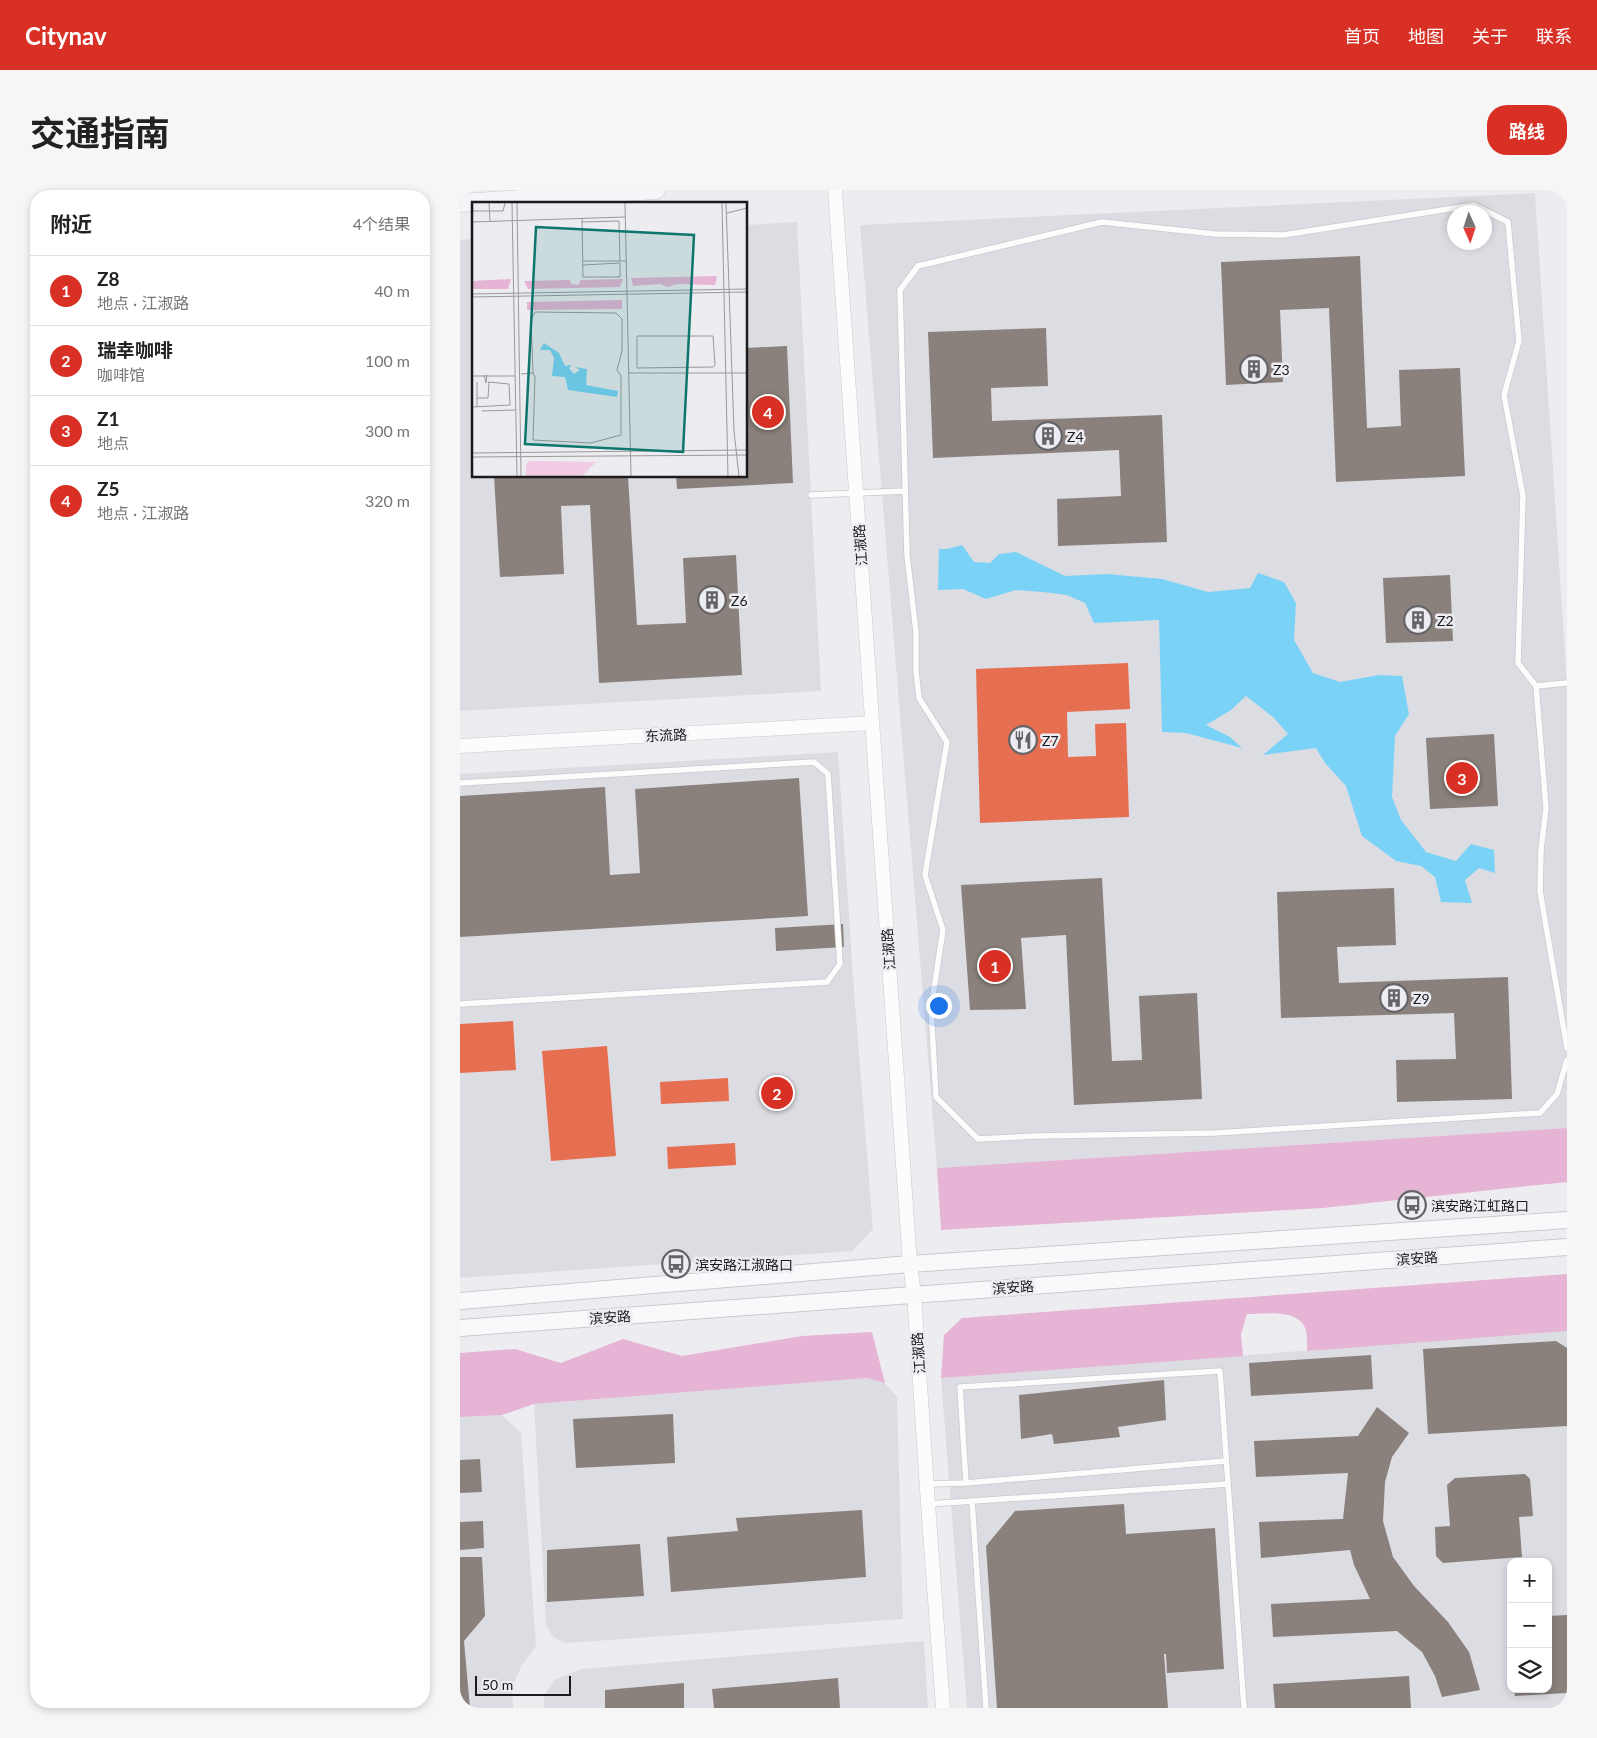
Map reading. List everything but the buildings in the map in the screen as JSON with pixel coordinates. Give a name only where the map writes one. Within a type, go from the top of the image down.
[{"type":"main road","points":[[475,202],[656,190]]},
{"type":"main road","name":"滨安路","points":[[460,1300],[910,1264],[1567,1220]]},
{"type":"main road","name":"滨安路","points":[[460,1328],[1567,1247]]},
{"type":"street","name":"江淑路","points":[[835,190],[943,1708]]},
{"type":"street","name":"东流路","points":[[460,746],[872,723]]},
{"type":"lane","points":[[1567,1048],[1540,890],[1540,850],[1546,808],[1536,686],[1518,662],[1523,496],[1504,395],[1519,341],[1508,222],[1474,205],[1283,235],[1215,234],[1102,222],[918,266],[900,290],[907,555],[916,632],[916,671],[919,698],[947,742],[926,875],[943,930],[931,1008],[936,1097],[978,1139],[1034,1136],[1215,1133],[1540,1113],[1557,1094],[1567,1060]]},
{"type":"lane","points":[[811,495],[906,490]]},
{"type":"lane","points":[[1536,686],[1567,683]]},
{"type":"lane","points":[[460,783],[814,762],[828,774],[840,964],[827,982],[460,1004]]},
{"type":"lane","points":[[966,1483],[960,1387],[1220,1372],[1244,1708]]},
{"type":"lane","points":[[926,1484],[966,1483],[1226,1461]]},
{"type":"lane","points":[[928,1504],[1228,1484]]},
{"type":"lane","points":[[972,1501],[986,1708]]},
{"type":"shaded area","points":[[1535,193],[1567,685],[1567,1128],[937,1168],[860,225]]},
{"type":"shaded area","points":[[797,222],[821,691],[460,711],[460,240],[472,239],[472,478],[748,478],[748,225]]},
{"type":"shaded area","points":[[838,752],[873,1229],[852,1251],[460,1278],[460,774]]},
{"type":"shaded area","points":[[1567,1128],[1567,1182],[1323,1208],[941,1230],[937,1168]]},
{"type":"shaded area","points":[[1567,1274],[1567,1331],[1307,1351],[1306,1330],[1298,1319],[1277,1313],[1247,1314],[1241,1334],[1243,1356],[941,1378],[944,1335],[962,1318]]},
{"type":"shaded area","points":[[1567,1331],[1567,1708],[967,1708],[941,1378]]},
{"type":"shaded area","points":[[872,1332],[885,1383],[867,1378],[534,1404],[502,1415],[460,1417],[460,1353],[515,1349],[561,1363],[623,1339],[682,1356],[802,1336]]},
{"type":"shaded area","points":[[867,1378],[885,1383],[897,1397],[903,1619],[566,1643],[553,1637],[546,1625],[534,1404]]},
{"type":"shaded area","points":[[502,1415],[521,1433],[536,1646],[522,1665],[512,1687],[513,1708],[460,1708],[460,1417]]},
{"type":"shaded area","points":[[924,1641],[928,1708],[544,1708],[544,1696],[554,1680],[581,1669]]},
{"type":"water","points":[[962,545],[974,562],[990,563],[999,554],[1016,552],[1065,576],[1107,574],[1162,579],[1208,592],[1250,588],[1258,573],[1284,582],[1296,603],[1294,640],[1313,673],[1340,682],[1379,675],[1402,676],[1409,714],[1395,736],[1392,797],[1401,820],[1426,852],[1456,861],[1471,844],[1494,850],[1495,873],[1479,868],[1465,880],[1472,903],[1441,902],[1435,877],[1421,866],[1396,861],[1362,836],[1346,786],[1325,763],[1316,748],[1263,755],[1288,734],[1274,718],[1246,696],[1231,710],[1206,725],[1230,737],[1242,748],[1186,733],[1162,732],[1159,620],[1094,623],[1085,603],[1067,595],[1016,590],[986,599],[963,589],[938,590],[939,549]]},
{"type":"place","name":"Z3","points":[[1254,369]]},
{"type":"place","name":"Z5","points":[[768,412]]},
{"type":"place","name":"Z4","points":[[1048,436]]},
{"type":"place","name":"Z6","points":[[712,600]]},
{"type":"place","name":"Z2","points":[[1418,620]]},
{"type":"place","name":"Z7","points":[[1023,740]]},
{"type":"place","name":"Z1","points":[[1462,778]]},
{"type":"place","name":"Z8","points":[[995,966]]},
{"type":"place","name":"Z9","points":[[1394,998]]},
{"type":"place","name":"瑞幸咖啡","points":[[777,1093]]},
{"type":"place","name":"滨安路江虹路口","points":[[1412,1205]]},
{"type":"place","name":"滨安路江淑路口","points":[[676,1264]]}]
